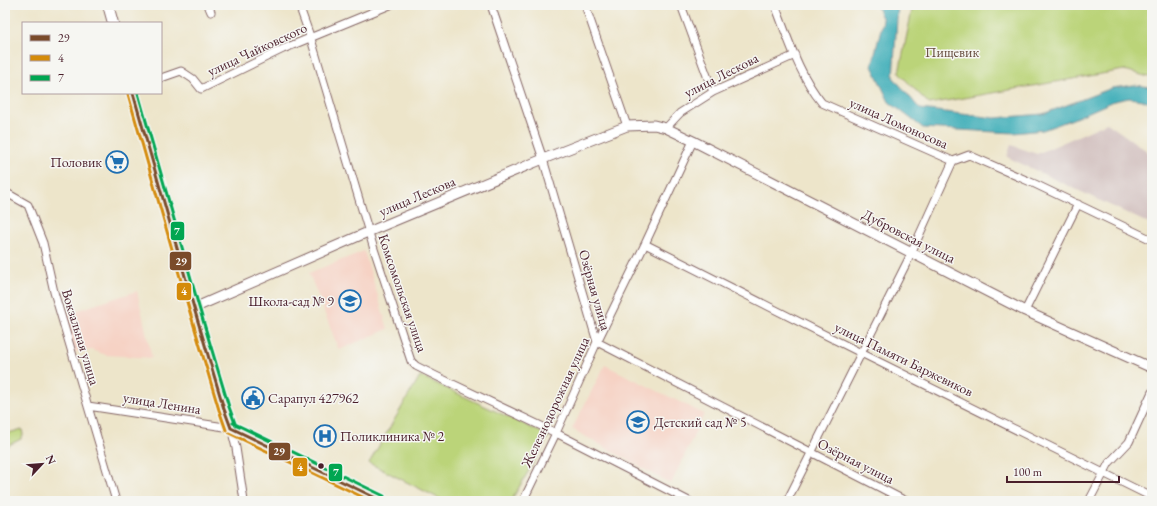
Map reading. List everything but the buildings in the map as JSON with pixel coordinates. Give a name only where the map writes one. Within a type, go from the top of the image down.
[{"type":"main road","points":[[108,5],[113,22]]},
{"type":"main road","points":[[133,94],[194,308],[231,428]]},
{"type":"main road","name":"улица Ленина","points":[[231,428],[382,501]]},
{"type":"street","name":"Комсомольская улица","points":[[299,5],[311,39],[368,232],[411,360],[416,366],[556,433],[689,501]]},
{"type":"street","name":"улица Чайковского","points":[[162,78],[181,71],[193,79],[201,89],[283,49],[311,39],[390,5]]},
{"type":"street","name":"Озёрная улица","points":[[490,5],[543,159],[597,342],[906,501]]},
{"type":"street","points":[[585,5],[627,126]]},
{"type":"street","points":[[681,5],[713,92]]},
{"type":"street","name":"улица Ломоносова","points":[[775,5],[794,54],[813,92],[822,103],[953,161],[968,155],[1078,204],[1152,240]]},
{"type":"street","name":"улица Лескова","points":[[666,128],[680,113],[713,92],[794,54]]},
{"type":"street","name":"улица Лескова","points":[[194,308],[368,232],[543,159],[627,126],[654,125]]},
{"type":"street","name":"Дубровская улица","points":[[654,125],[666,128],[692,141],[1025,311],[1152,368]]},
{"type":"street","name":"Железнодорожная улица","points":[[523,501],[556,433],[597,342],[645,244],[692,141]]},
{"type":"street","points":[[787,501],[911,253],[953,161]]},
{"type":"street","name":"Вокзальная улица","points":[[5,192],[28,205],[43,243],[54,292],[116,501]]},
{"type":"street","points":[[1025,311],[1078,204]]},
{"type":"street","name":"улица Памяти Баржевиков","points":[[645,244],[1152,497]]},
{"type":"street","points":[[1088,501],[1109,463],[1129,442],[1152,392]]},
{"type":"street","name":"улица Ленина","points":[[88,406],[231,428]]},
{"type":"street","points":[[231,428],[236,448],[244,501]]},
{"type":"shaded area","points":[[1107,123],[1147,151],[1152,165],[1152,225],[1007,157],[1011,145],[1037,154]]},
{"type":"shaded area","name":"Школа-сад № 9","points":[[364,251],[388,329],[339,350],[309,273]]},
{"type":"shaded area","points":[[137,291],[152,358],[106,355],[92,350],[74,352],[63,315]]},
{"type":"shaded area","name":"Детский сад № 5","points":[[605,365],[704,414],[671,484],[572,429]]},
{"type":"green space","name":"Пищевик","points":[[913,5],[1152,5],[1152,78],[1124,70],[929,104],[899,73]]},
{"type":"green space","points":[[420,376],[549,436],[511,501],[444,501],[369,463]]},
{"type":"green space","points":[[22,429],[23,435],[21,439],[5,447],[5,434]]},
{"type":"water","points":[[876,5],[898,5],[893,77],[920,109],[995,118],[1043,114],[1112,88],[1134,85],[1152,87],[1152,104],[1142,100],[1129,98],[1114,101],[1043,130],[1014,133],[923,128],[889,102],[872,66],[883,20]]},
{"type":"transit line","name":"4","points":[[128,94],[189,309],[226,430]]},
{"type":"transit line","name":"29","points":[[133,94],[194,308],[231,428]]},
{"type":"transit line","name":"7","points":[[138,94],[199,307],[236,426]]},
{"type":"transit line","name":"7","points":[[233,423],[384,496]]},
{"type":"transit line","name":"29","points":[[231,428],[382,501]]},
{"type":"transit line","name":"4","points":[[229,433],[371,501]]},
{"type":"place","name":"Половик","points":[[117,162]]},
{"type":"place","name":"Школа-сад № 9","points":[[350,301]]},
{"type":"place","name":"Сарапул 427962","points":[[253,398]]},
{"type":"place","name":"Детский сад № 5","points":[[638,422]]},
{"type":"place","name":"Поликлиника № 2","points":[[325,436]]}]
